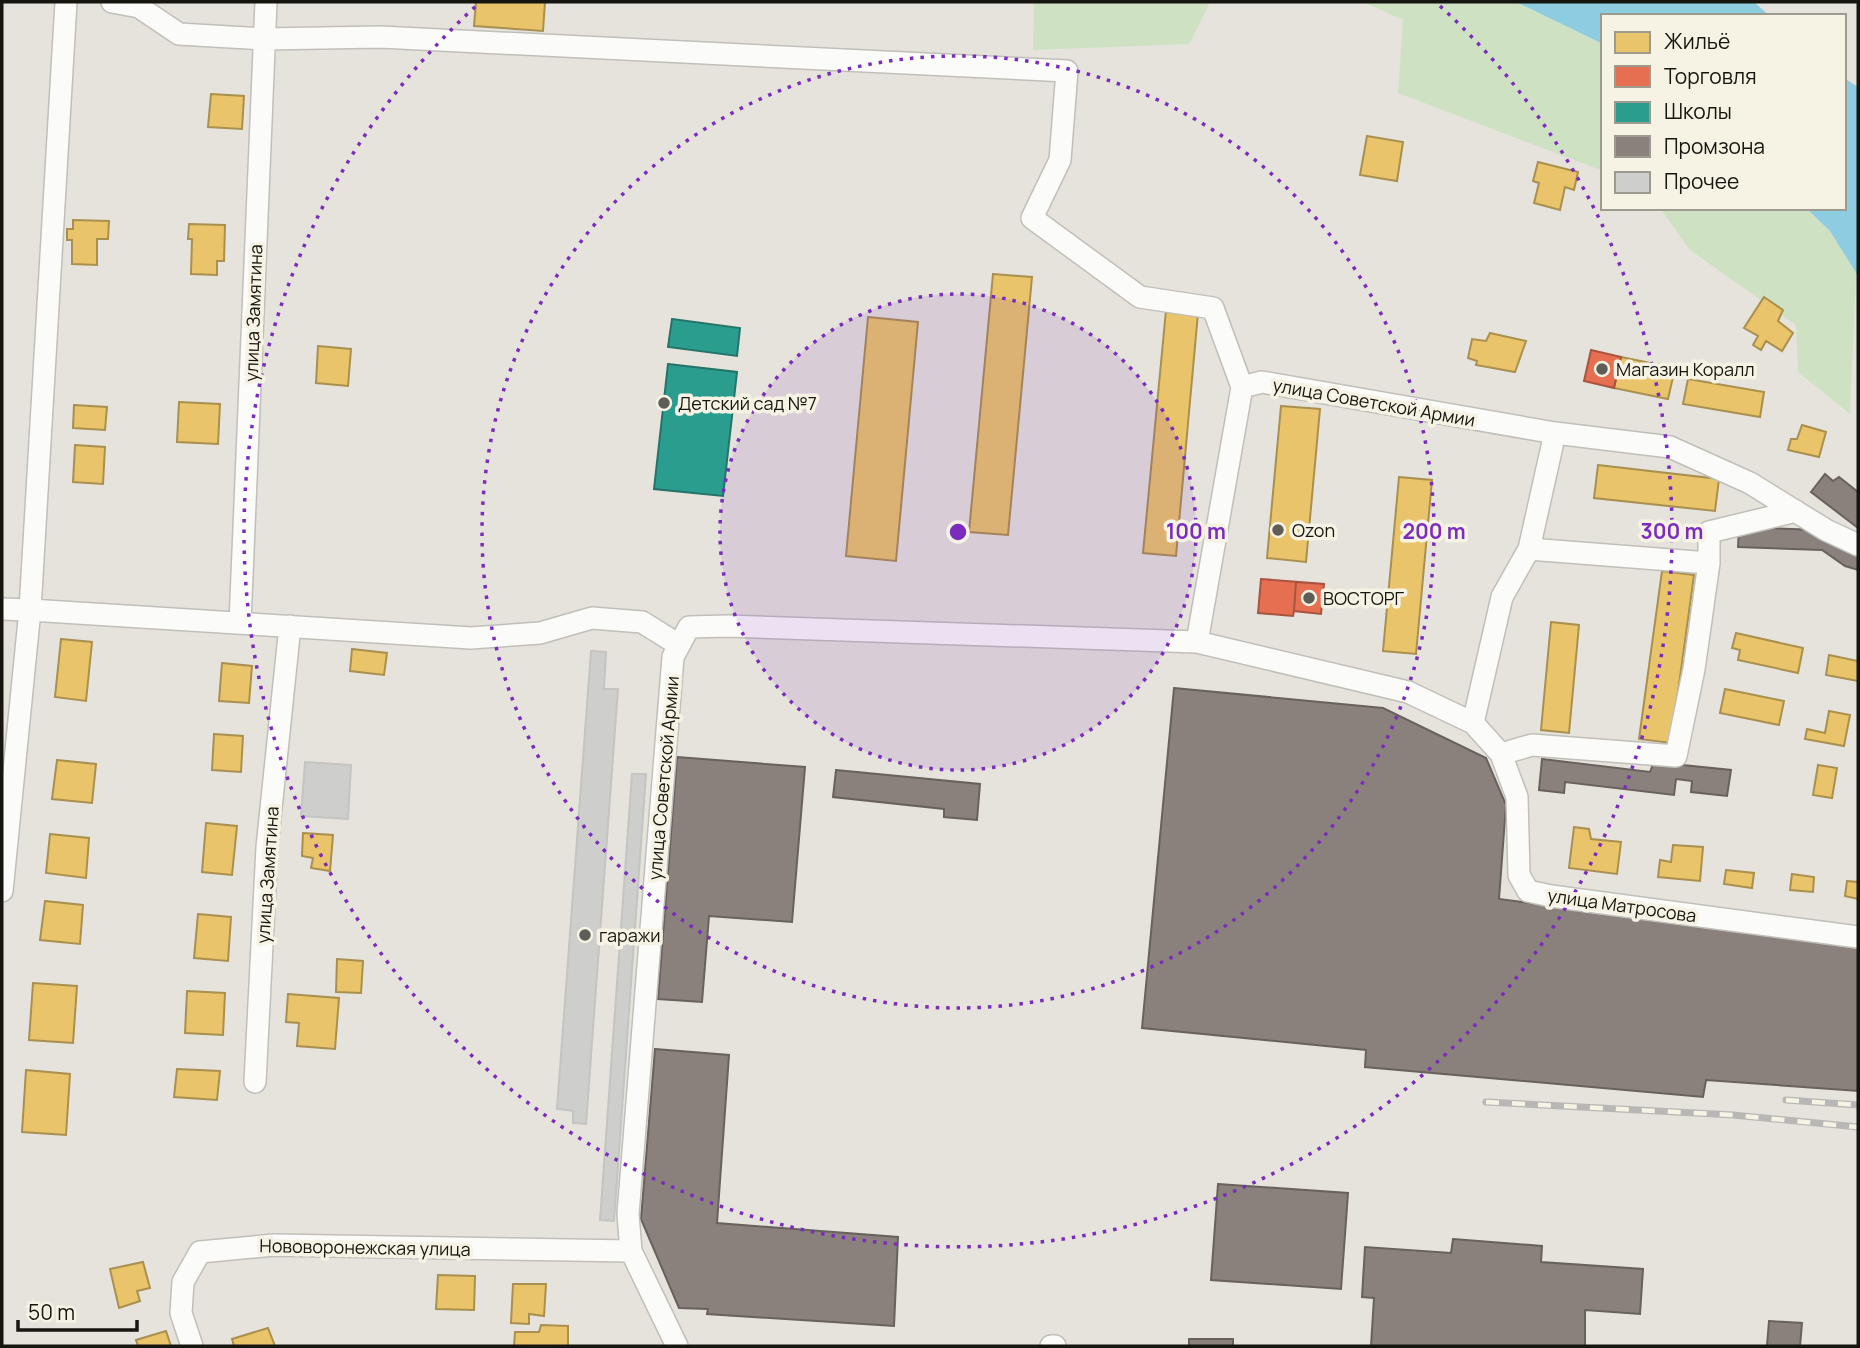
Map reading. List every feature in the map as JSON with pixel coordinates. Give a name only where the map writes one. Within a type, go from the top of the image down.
[{"type":"street","points":[[2,891],[30,610],[66,2]]},
{"type":"street","points":[[112,2],[139,6],[179,34],[264,39],[380,37],[1067,71],[1060,159],[1032,218],[1140,297],[1213,308],[1242,387],[1197,642]]},
{"type":"street","name":"улица Замятина","points":[[240,623],[266,2]]},
{"type":"street","name":"улица Советской Армии","points":[[1242,387],[1262,382],[1555,433],[1670,447],[1750,483],[1826,530],[1858,545]]},
{"type":"street","points":[[1474,723],[1502,597],[1529,550],[1555,433]]},
{"type":"street","points":[[2,609],[471,638],[540,633],[592,618],[642,622],[679,645],[689,627],[728,626],[1197,642],[1408,692],[1474,723],[1502,754],[1532,745],[1676,757],[1694,669],[1709,563],[1709,533],[1796,511]]},
{"type":"street","points":[[1529,550],[1709,563]]},
{"type":"street","name":"улица Замятина","points":[[255,1082],[267,847],[290,626]]},
{"type":"street","name":"улица Советской Армии","points":[[677,1346],[631,1251],[628,1214],[669,699],[673,657],[679,645]]},
{"type":"street","name":"улица Матросова","points":[[1502,754],[1517,797],[1519,875],[1528,891],[1858,937]]},
{"type":"street","name":"Нововоронежская улица","points":[[192,1346],[181,1313],[183,1282],[200,1252],[274,1245],[631,1251]]},
{"type":"green space","points":[[1034,2],[1210,2],[1189,44],[1033,50]]},
{"type":"green space","points":[[1363,2],[1516,2],[1601,43],[1601,170],[1398,93],[1403,20]]},
{"type":"green space","points":[[1661,210],[1808,210],[1830,231],[1856,273],[1850,414],[1798,372],[1796,325],[1690,250]]},
{"type":"water","points":[[1516,2],[1754,2],[1768,14],[1601,14],[1601,43]]},
{"type":"water","points":[[1846,79],[1858,87],[1858,276],[1830,231],[1808,210],[1846,210]]},
{"type":"building: Жильё","points":[[476,2],[545,2],[543,31],[474,26]]},
{"type":"building: Жильё","points":[[211,94],[244,96],[242,129],[208,127]]},
{"type":"building: Жильё","points":[[1367,136],[1403,142],[1397,181],[1360,175]]},
{"type":"building: Жильё","points":[[1538,162],[1578,172],[1574,190],[1565,187],[1560,210],[1534,203],[1539,183],[1533,181]]},
{"type":"building: Жильё","points":[[73,220],[109,221],[108,239],[97,239],[97,265],[72,264],[72,240],[67,240],[67,229],[73,229]]},
{"type":"building: Жильё","points":[[189,224],[225,225],[224,261],[217,261],[217,275],[191,274],[192,239],[188,239]]},
{"type":"building: Жильё","points":[[993,274],[1032,277],[1008,535],[969,532]]},
{"type":"building: Жильё","points":[[1764,297],[1783,310],[1778,321],[1793,333],[1782,351],[1766,341],[1761,350],[1753,345],[1758,336],[1744,328]]},
{"type":"building: Жильё","points":[[1166,310],[1198,313],[1176,556],[1143,553]]},
{"type":"building: Жильё","points":[[868,317],[918,322],[896,561],[846,556]]},
{"type":"building: Жильё","points":[[1490,333],[1526,341],[1515,372],[1476,365],[1477,361],[1468,358],[1472,339],[1486,341]]},
{"type":"building: Жильё","points":[[318,346],[351,349],[348,386],[316,383]]},
{"type":"building: Жильё","points":[[1621,357],[1675,368],[1668,399],[1614,388]]},
{"type":"building: Жильё","points":[[1688,379],[1764,392],[1760,417],[1683,404]]},
{"type":"building: Жильё","points":[[179,402],[220,404],[218,444],[177,442]]},
{"type":"building: Жильё","points":[[74,405],[107,407],[105,430],[73,428]]},
{"type":"building: Жильё","points":[[1281,406],[1320,409],[1306,562],[1267,558]]},
{"type":"building: Жильё","points":[[1802,425],[1826,432],[1819,457],[1788,450],[1791,439],[1797,439]]},
{"type":"building: Жильё","points":[[75,445],[105,447],[103,484],[73,482]]},
{"type":"building: Жильё","points":[[1598,465],[1719,479],[1715,511],[1594,498]]},
{"type":"building: Жильё","points":[[1399,477],[1432,480],[1416,654],[1383,651]]},
{"type":"building: Жильё","points":[[1662,571],[1694,575],[1671,743],[1639,739]]},
{"type":"building: Жильё","points":[[1551,622],[1579,625],[1569,733],[1541,730]]},
{"type":"building: Жильё","points":[[1736,633],[1803,648],[1798,673],[1738,660],[1740,650],[1732,648]]},
{"type":"building: Жильё","points":[[61,639],[92,642],[86,701],[55,697]]},
{"type":"building: Жильё","points":[[352,649],[387,653],[384,675],[350,671]]},
{"type":"building: Жильё","points":[[1829,655],[1858,661],[1858,681],[1826,675]]},
{"type":"building: Жильё","points":[[222,663],[252,666],[249,703],[219,701]]},
{"type":"building: Жильё","points":[[1725,689],[1784,701],[1779,725],[1720,713]]},
{"type":"building: Жильё","points":[[1829,711],[1850,715],[1844,746],[1805,739],[1807,729],[1825,733]]},
{"type":"building: Жильё","points":[[214,734],[243,736],[241,772],[212,770]]},
{"type":"building: Жильё","points":[[57,760],[96,764],[92,803],[52,799]]},
{"type":"building: Жильё","points":[[1818,765],[1837,768],[1832,798],[1813,795]]},
{"type":"building: Жильё","points":[[206,823],[237,826],[232,875],[202,872]]},
{"type":"building: Жильё","points":[[1574,827],[1589,829],[1591,839],[1621,842],[1617,874],[1569,868]]},
{"type":"building: Жильё","points":[[303,833],[333,835],[330,871],[311,868],[313,858],[302,856]]},
{"type":"building: Жильё","points":[[50,834],[89,838],[86,878],[46,873]]},
{"type":"building: Жильё","points":[[1673,845],[1703,847],[1700,881],[1658,877],[1660,860],[1671,862]]},
{"type":"building: Жильё","points":[[1726,870],[1754,873],[1752,888],[1724,884]]},
{"type":"building: Жильё","points":[[1792,874],[1814,877],[1813,892],[1790,890]]},
{"type":"building: Жильё","points":[[1847,881],[1858,882],[1858,899],[1845,896]]},
{"type":"building: Жильё","points":[[45,901],[83,905],[80,944],[40,940]]},
{"type":"building: Жильё","points":[[198,914],[231,917],[228,961],[194,958]]},
{"type":"building: Жильё","points":[[337,959],[363,961],[361,993],[336,992]]},
{"type":"building: Жильё","points":[[33,983],[77,986],[73,1043],[29,1040]]},
{"type":"building: Жильё","points":[[187,991],[225,993],[223,1035],[185,1033]]},
{"type":"building: Жильё","points":[[288,994],[339,998],[335,1049],[297,1046],[299,1023],[286,1022]]},
{"type":"building: Жильё","points":[[177,1069],[220,1071],[217,1100],[174,1097]]},
{"type":"building: Жильё","points":[[26,1070],[70,1074],[66,1135],[22,1132]]},
{"type":"building: Жильё","points":[[143,1262],[150,1288],[137,1291],[140,1301],[119,1308],[110,1269]]},
{"type":"building: Жильё","points":[[438,1275],[475,1276],[474,1310],[436,1309]]},
{"type":"building: Жильё","points":[[513,1284],[546,1284],[544,1316],[529,1314],[529,1324],[511,1323]]},
{"type":"building: Жильё","points":[[541,1325],[568,1326],[568,1346],[514,1346],[515,1332],[539,1332]]},
{"type":"building: Жильё","points":[[268,1328],[275,1346],[234,1346],[232,1339]]},
{"type":"building: Жильё","points":[[166,1331],[171,1346],[138,1346],[136,1340]]},
{"type":"building: Торговля","name":"Магазин Коралл","points":[[1591,350],[1621,357],[1614,388],[1584,381]]},
{"type":"building: Торговля","points":[[1261,579],[1324,584],[1321,614],[1294,611],[1293,616],[1258,613]]},
{"type":"building: Торговля","name":"ВОСТОРГ","points":[[1296,582],[1324,584],[1321,614],[1294,611]]},
{"type":"building: Школы","points":[[672,319],[740,328],[737,356],[668,347]]},
{"type":"building: Школы","points":[[668,364],[737,372],[723,496],[654,489]]},
{"type":"building: Промзона","points":[[1825,474],[1833,481],[1839,477],[1858,492],[1858,528],[1811,492]]},
{"type":"building: Промзона","points":[[1739,527],[1819,530],[1858,550],[1858,570],[1845,566],[1822,550],[1738,547]]},
{"type":"building: Промзона","points":[[1174,688],[1383,708],[1486,758],[1506,805],[1499,899],[1858,946],[1858,1091],[1706,1080],[1703,1097],[1365,1067],[1366,1050],[1142,1028]]},
{"type":"building: Промзона","points":[[677,757],[805,767],[792,922],[709,916],[702,1002],[658,999]]},
{"type":"building: Промзона","points":[[1542,759],[1650,772],[1653,764],[1663,763],[1731,770],[1727,796],[1691,792],[1692,781],[1676,779],[1674,795],[1565,782],[1564,793],[1539,790]]},
{"type":"building: Промзона","points":[[836,770],[980,784],[977,820],[944,817],[944,809],[833,797]]},
{"type":"building: Промзона","points":[[655,1049],[729,1055],[717,1223],[898,1237],[894,1326],[707,1314],[708,1309],[679,1308],[641,1219]]},
{"type":"building: Промзона","points":[[1218,1184],[1348,1193],[1341,1289],[1211,1280]]},
{"type":"building: Промзона","points":[[1453,1239],[1542,1246],[1541,1262],[1643,1269],[1640,1314],[1585,1310],[1585,1346],[1371,1346],[1374,1298],[1362,1297],[1365,1247],[1451,1253]]},
{"type":"building: Промзона","points":[[1769,1321],[1802,1323],[1800,1346],[1767,1346]]},
{"type":"building: Промзона","points":[[1189,1339],[1233,1339],[1233,1346],[1189,1346]]},
{"type":"building: Прочее","points":[[591,651],[606,652],[604,689],[618,689],[586,1124],[573,1123],[573,1111],[557,1109]]},
{"type":"building: Прочее","points":[[305,762],[351,765],[348,819],[301,816]]},
{"type":"building: Прочее","points":[[632,774],[646,774],[614,1221],[600,1220]]},
{"type":"railway","points":[[1786,1100],[1858,1105]]},
{"type":"railway","points":[[1486,1102],[1733,1115],[1858,1127]]},
{"type":"place","name":"Магазин Коралл","points":[[1602,369]]},
{"type":"place","name":"Детский сад №7","points":[[664,403]]},
{"type":"place","name":"Ozon","points":[[1278,530]]},
{"type":"place","name":"ВОСТОРГ","points":[[1309,598]]},
{"type":"place","name":"гаражи","points":[[585,935]]}]
